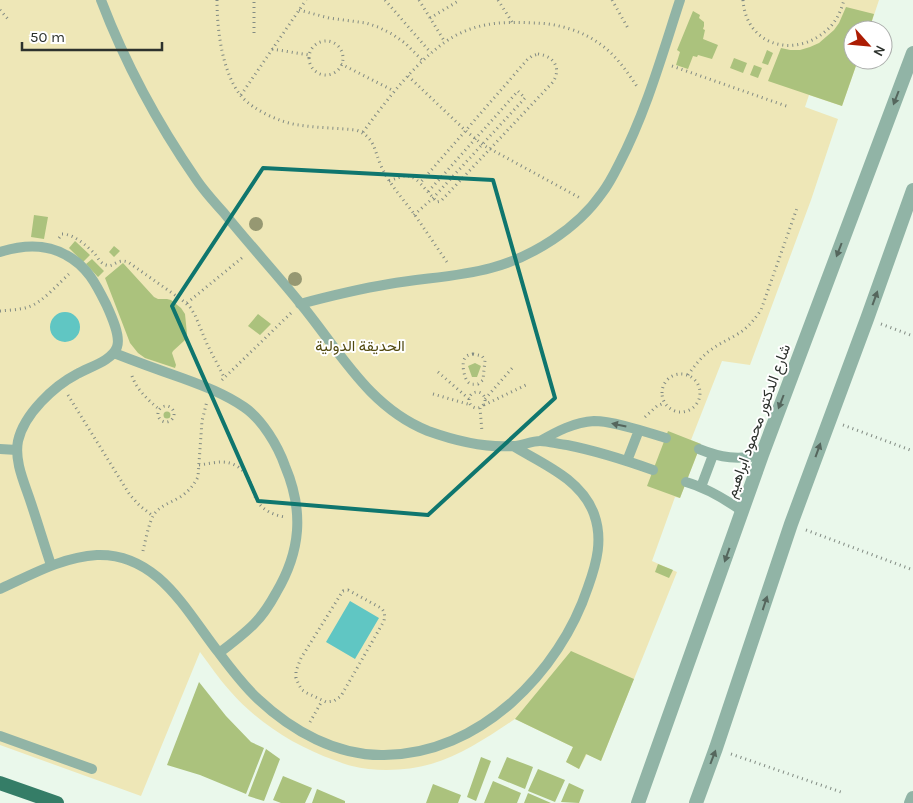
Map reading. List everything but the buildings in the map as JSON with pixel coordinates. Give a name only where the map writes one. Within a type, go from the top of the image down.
[{"type":"main road","points":[[0,783],[57,803]]},
{"type":"street","name":"شارع الدكتور محمود ابراهيم","points":[[638,803],[762,455],[913,52]]},
{"type":"street","points":[[696,803],[791,524],[913,190]]},
{"type":"street","points":[[911,803],[913,798]]},
{"type":"lane","points":[[101,0],[141,88],[197,181],[300,304],[362,384],[381,402],[403,418],[428,431],[484,445],[513,446],[540,441],[568,427],[595,421],[666,438]]},
{"type":"lane","points":[[300,304],[372,287],[492,268],[534,251],[572,226],[603,192],[625,153],[640,120],[680,0]]},
{"type":"lane","points":[[0,252],[18,247],[42,246],[65,254],[80,264],[95,283],[118,338],[114,353],[108,359],[75,375],[48,394],[22,428],[17,450],[20,468],[51,565]]},
{"type":"lane","points":[[114,353],[212,390],[246,408],[260,423],[282,456],[295,496],[298,516],[294,556],[280,588],[268,608],[242,636],[219,653]]},
{"type":"lane","points":[[628,461],[639,430]]},
{"type":"lane","points":[[540,441],[593,451],[653,470]]},
{"type":"lane","points":[[0,589],[51,565],[98,555],[121,557],[139,564],[161,580],[258,699],[304,733],[332,746],[368,756],[388,756],[430,749],[482,726],[531,683],[565,637],[586,594],[597,561],[599,536],[597,524],[594,513],[579,489],[569,480],[513,446]]},
{"type":"lane","points":[[0,449],[17,450]]},
{"type":"lane","points":[[699,449],[713,455],[737,458],[762,455]]},
{"type":"lane","points":[[701,487],[713,455]]},
{"type":"lane","points":[[686,482],[721,497],[742,511]]},
{"type":"lane","points":[[0,736],[92,769]]},
{"type":"path","points":[[217,0],[220,40],[232,80],[241,95],[261,110],[287,123],[363,132],[370,139],[380,165],[389,181],[456,275]]},
{"type":"path","points":[[254,0],[254,33]]},
{"type":"path","points":[[241,95],[306,0]]},
{"type":"path","points":[[385,0],[431,53]]},
{"type":"path","points":[[419,0],[446,42]]},
{"type":"path","points":[[430,18],[460,0]]},
{"type":"path","points":[[498,0],[512,22]]},
{"type":"path","points":[[612,0],[629,30]]},
{"type":"path","points":[[744,0],[744,10],[748,20],[759,36],[768,41],[786,45],[808,42],[818,37],[834,23],[844,0]]},
{"type":"path","points":[[0,10],[8,19]]},
{"type":"path","points":[[299,10],[322,16],[360,21],[378,27],[405,43],[423,61]]},
{"type":"path","points":[[363,132],[394,91],[431,53],[446,42],[470,29],[484,25],[512,22],[557,25],[576,31],[594,40],[625,68],[646,102]]},
{"type":"path","points":[[325,41],[335,44],[343,58],[341,64],[338,70],[332,74],[324,75],[318,73],[312,69],[309,62],[310,50],[314,45],[325,41]]},
{"type":"path","points":[[272,49],[309,55]]},
{"type":"path","points":[[389,181],[406,175],[414,178],[437,202],[440,202],[552,84],[556,78],[557,71],[556,65],[551,58],[538,54],[532,56],[420,183]]},
{"type":"path","points":[[660,62],[789,107]]},
{"type":"path","points":[[341,64],[394,91]]},
{"type":"path","points":[[408,76],[466,131],[490,150],[593,205]]},
{"type":"path","points":[[414,216],[526,98],[518,91],[428,192]]},
{"type":"path","points":[[688,375],[703,356],[746,328],[761,310],[797,208]]},
{"type":"path","points":[[54,249],[60,236],[62,234],[68,235],[86,246],[104,264],[109,266],[121,261],[128,262],[186,303],[196,315],[207,344],[224,377]]},
{"type":"path","points":[[186,303],[253,249]]},
{"type":"path","points":[[0,311],[27,308],[37,303],[80,264]]},
{"type":"path","points":[[139,564],[153,516],[188,491],[198,477],[202,421],[212,390],[300,304]]},
{"type":"path","points":[[867,319],[913,336]]},
{"type":"path","points":[[468,355],[482,356],[484,360],[483,380],[478,384],[472,384],[466,379],[463,364],[464,359],[468,355]]},
{"type":"path","points":[[128,358],[132,374],[142,394],[160,410]]},
{"type":"path","points":[[482,432],[481,407],[513,367]]},
{"type":"path","points":[[438,372],[469,399],[471,405]]},
{"type":"path","points":[[680,373],[688,375],[699,386],[698,402],[685,412],[677,412],[664,403],[662,387],[672,375],[680,373]]},
{"type":"path","points":[[61,384],[130,496],[153,516]]},
{"type":"path","points":[[478,384],[479,392],[485,400]]},
{"type":"path","points":[[433,394],[471,405],[473,408],[481,407],[526,385]]},
{"type":"path","points":[[469,399],[471,395],[479,392]]},
{"type":"path","points":[[639,430],[650,411],[664,403]]},
{"type":"path","points":[[165,406],[172,409],[172,419],[166,422],[160,419],[158,416],[160,410],[165,406]]},
{"type":"path","points":[[830,420],[913,451]]},
{"type":"path","points":[[199,465],[222,462],[237,466],[248,476],[256,499],[263,508],[276,515],[298,516]]},
{"type":"path","points":[[791,524],[913,570]]},
{"type":"path","points":[[348,590],[381,608],[385,615],[384,621],[341,696],[334,701],[322,701],[302,690],[296,678],[296,671],[341,594],[343,591],[348,590]]},
{"type":"path","points":[[304,733],[322,701]]},
{"type":"path","points":[[716,748],[841,792]]},
{"type":"highlighted area","points":[[263,168],[493,180],[555,398],[428,515],[258,501],[172,306]]},
{"type":"green space","name":"الحديقة الدولية","points":[[0,0],[879,0],[872,20],[843,20],[843,70],[855,70],[842,106],[809,95],[805,107],[838,119],[811,200],[750,365],[722,361],[691,440],[701,444],[680,498],[675,497],[652,561],[677,572],[601,761],[587,754],[579,769],[566,762],[573,747],[515,719],[464,751],[431,764],[392,770],[350,766],[305,748],[265,723],[230,691],[200,652],[141,796],[0,745]]},
{"type":"water","points":[[65,312],[75,317],[80,327],[75,337],[65,342],[55,337],[50,327],[55,317]]},
{"type":"water","points":[[350,601],[379,618],[355,659],[326,642]]}]
